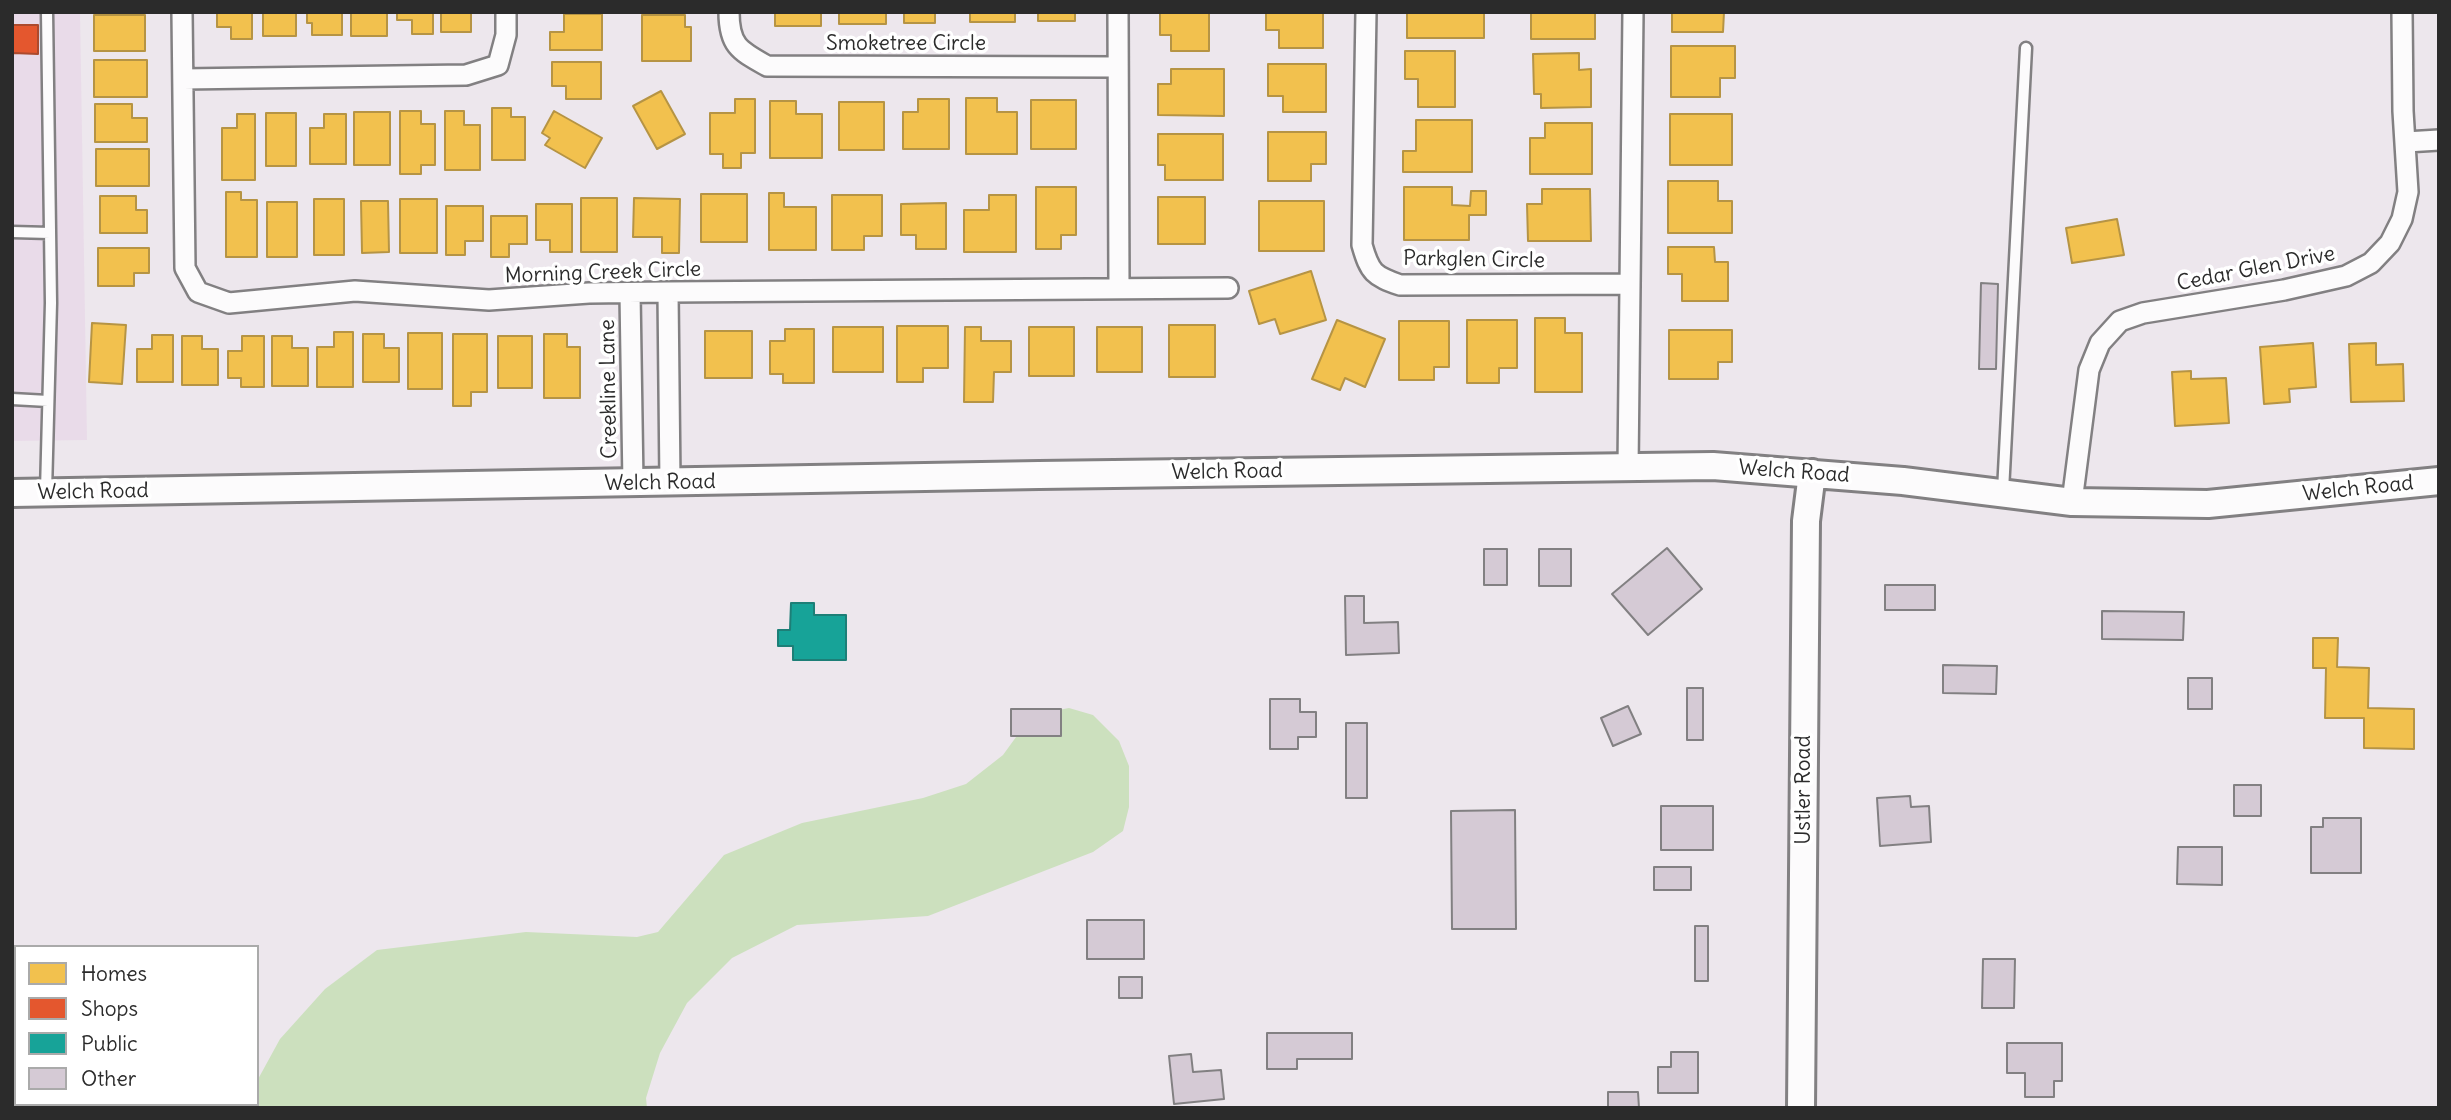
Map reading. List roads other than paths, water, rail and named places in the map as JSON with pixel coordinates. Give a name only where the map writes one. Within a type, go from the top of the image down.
[{"type":"main road","name":"Welch Road","points":[[12,493],[1713,466],[1903,481],[2072,502],[2208,505],[2439,481]]},
{"type":"main road","name":"Ustler Road","points":[[1801,1108],[1806,521],[1812,473]]},
{"type":"street","name":"Morning Creek Circle","points":[[183,12],[185,268],[198,292],[229,303],[355,290],[489,300],[668,292],[1228,288]]},
{"type":"street","points":[[183,79],[466,75],[498,65],[506,35],[506,12]]},
{"type":"street","name":"Smoketree Circle","points":[[729,12],[729,27],[740,51],[767,66],[1118,67]]},
{"type":"street","points":[[1118,12],[1119,289]]},
{"type":"street","name":"Parkglen Circle","points":[[1366,12],[1362,245],[1367,263],[1378,277],[1401,285],[1630,284]]},
{"type":"street","points":[[1628,468],[1633,12]]},
{"type":"street","name":"Cedar Glen Drive","points":[[2072,502],[2089,370],[2100,343],[2120,321],[2143,313],[2333,280],[2371,263],[2390,243],[2402,219],[2408,192],[2403,111],[2402,12]]},
{"type":"street","points":[[2406,142],[2439,139]]},
{"type":"street","points":[[668,292],[670,483]]},
{"type":"street","name":"Creekline Lane","points":[[630,293],[633,484]]},
{"type":"lane","points":[[46,493],[50,233],[47,12]]},
{"type":"lane","points":[[2003,495],[2026,48]]},
{"type":"lane","points":[[12,232],[50,233]]},
{"type":"lane","points":[[12,399],[48,401]]}]
